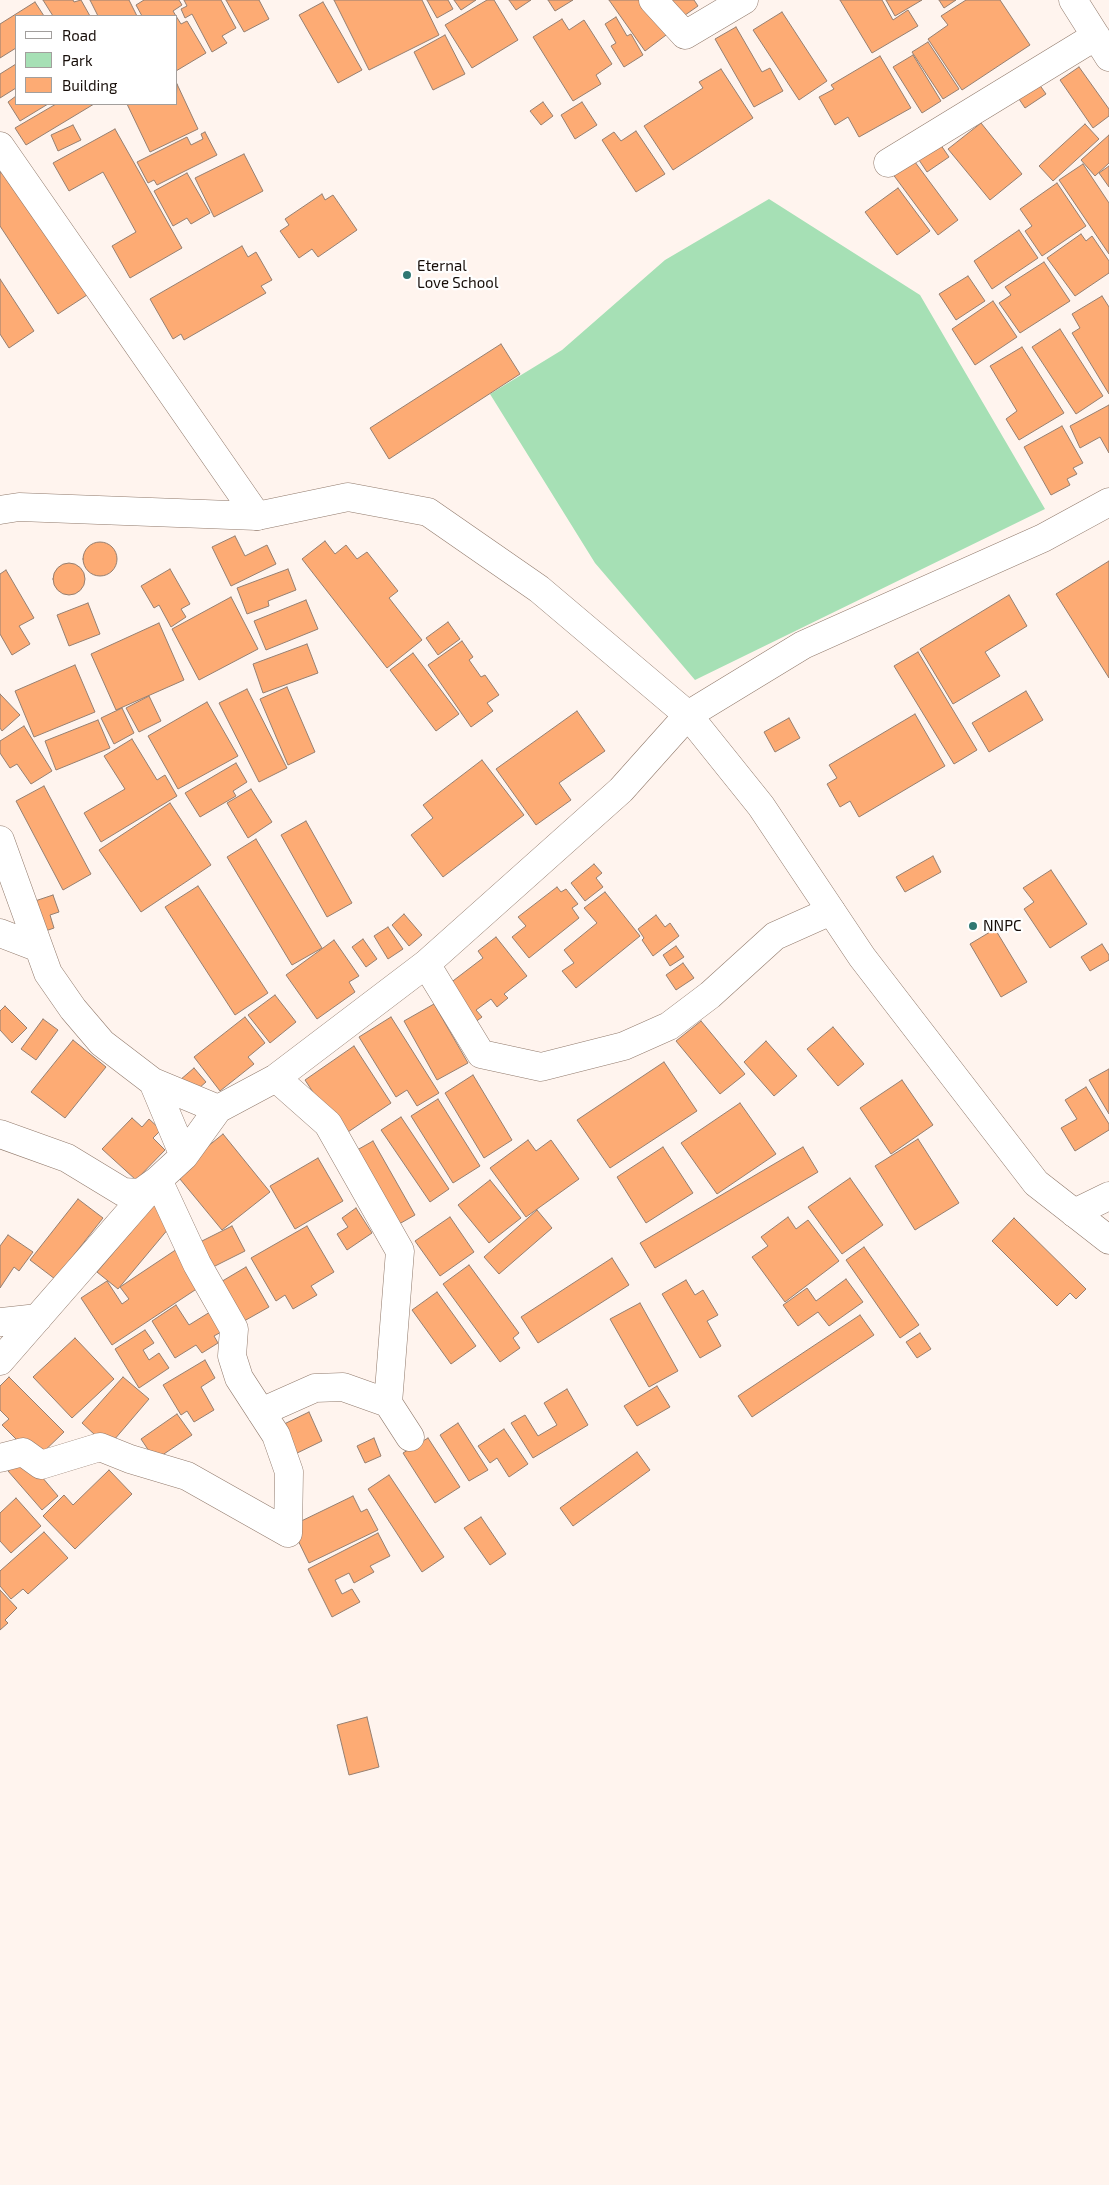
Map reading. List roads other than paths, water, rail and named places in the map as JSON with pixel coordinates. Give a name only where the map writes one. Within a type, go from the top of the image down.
[{"type":"street","points":[[653,0],[685,35],[715,19],[744,0]]},
{"type":"street","points":[[888,163],[1102,47],[1073,0]]},
{"type":"street","points":[[0,146],[257,516]]},
{"type":"street","points":[[0,510],[18,507],[257,516],[348,497],[428,512],[539,589],[688,715],[761,806],[862,957],[1036,1183],[1109,1240]]},
{"type":"street","points":[[0,1361],[158,1180],[184,1156],[218,1109],[276,1078],[426,964],[621,790],[688,715],[803,645],[1043,538],[1109,502]]},
{"type":"street","points":[[0,840],[48,973],[73,1008],[102,1043],[153,1082],[218,1109]]},
{"type":"street","points":[[426,964],[481,1054],[541,1067],[624,1046],[669,1026],[710,995],[775,936],[831,911]]},
{"type":"street","points":[[0,932],[39,948]]},
{"type":"street","points":[[276,1078],[328,1124],[400,1250],[388,1403],[410,1437]]},
{"type":"street","points":[[153,1082],[184,1156]]},
{"type":"street","points":[[0,1134],[67,1158],[123,1192],[140,1193],[158,1180]]},
{"type":"street","points":[[0,1458],[23,1452],[41,1465],[100,1447],[130,1459],[187,1476],[288,1533],[289,1472],[276,1435],[239,1378],[232,1356],[234,1328],[196,1264],[158,1180]]},
{"type":"street","points":[[1074,1213],[1109,1196]]},
{"type":"street","points":[[0,1322],[38,1318]]},
{"type":"street","points":[[261,1412],[315,1388],[343,1387],[388,1403]]},
{"type":"place","name":"Eternal Love School","points":[[407,275]]},
{"type":"place","name":"NNPC","points":[[973,926]]}]
